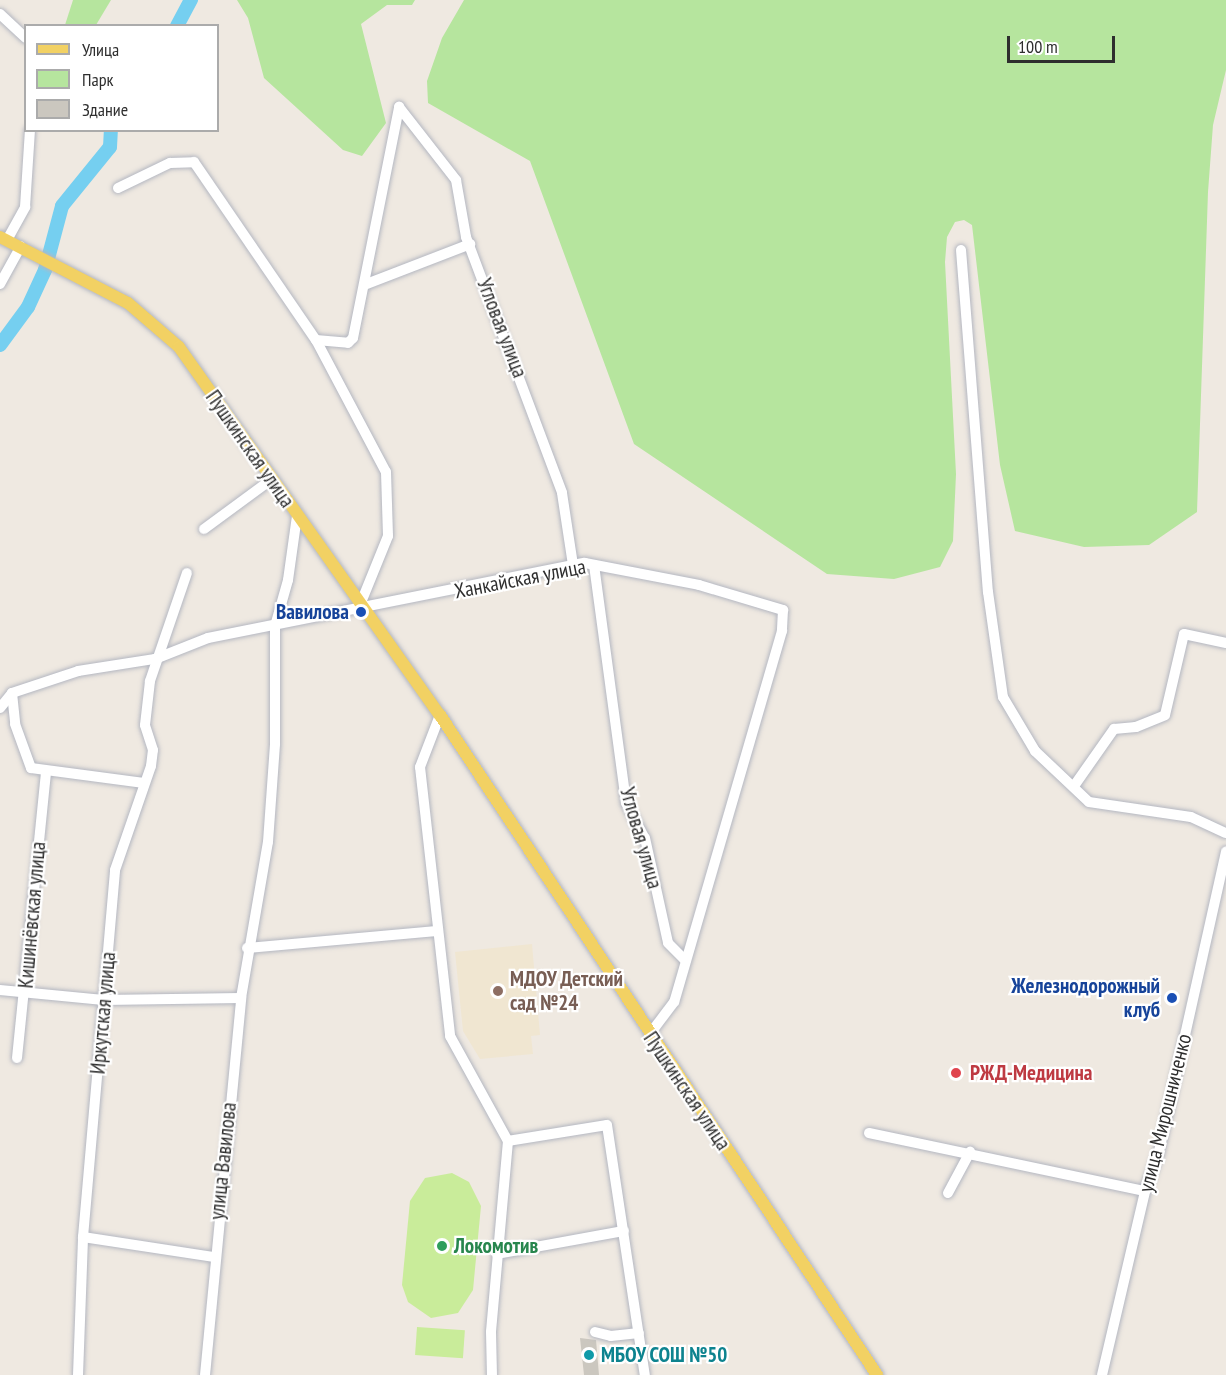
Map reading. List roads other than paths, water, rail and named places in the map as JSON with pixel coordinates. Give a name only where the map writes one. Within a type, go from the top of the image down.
[{"type":"main road","name":"Пушкинская улица","points":[[4,239],[74,273],[128,303],[179,347],[440,715],[649,1035],[877,1375]]},
{"type":"street","points":[[0,14],[24,36]]},
{"type":"street","name":"Угловая улица","points":[[364,285],[399,106],[456,180],[470,244],[562,493],[573,566]]},
{"type":"street","points":[[4,239],[25,207],[30,132]]},
{"type":"street","points":[[118,188],[170,163],[194,162],[316,340],[386,472],[388,536],[360,605]]},
{"type":"street","points":[[316,340],[352,342],[364,285],[470,244]]},
{"type":"street","points":[[0,284],[3,271],[26,249]]},
{"type":"street","points":[[961,250],[988,592],[1004,697],[1035,750],[1089,802],[1191,818],[1226,833]]},
{"type":"street","points":[[204,529],[272,479]]},
{"type":"street","name":"улица Вавилова","points":[[205,1375],[214,1257],[240,998],[247,948],[268,842],[275,744],[275,626],[288,580],[297,516]]},
{"type":"street","name":"Угловая улица","points":[[594,565],[626,803],[645,838],[668,943],[686,961]]},
{"type":"street","name":"Ханкайская улица","points":[[275,626],[360,605],[418,599],[573,566],[594,565],[699,585],[783,610],[782,631],[686,961]]},
{"type":"street","name":"Иркутская улица","points":[[78,1375],[83,1237],[116,870],[153,750],[145,725],[155,659],[187,573]]},
{"type":"street","points":[[0,708],[12,693],[78,671],[155,659],[208,638],[275,626]]},
{"type":"street","points":[[1074,786],[1114,729],[1136,727],[1165,715],[1184,634],[1226,643]]},
{"type":"street","points":[[12,693],[27,764],[46,773],[144,783]]},
{"type":"street","points":[[440,715],[420,767],[450,1036],[508,1141],[497,1254],[492,1375]]},
{"type":"street","name":"Кишинёвская улица","points":[[17,1058],[46,773]]},
{"type":"street","name":"улица Мирошниченко","points":[[1102,1375],[1145,1191],[1158,1156],[1224,870],[1226,851]]},
{"type":"street","points":[[247,948],[437,931]]},
{"type":"street","points":[[649,1035],[674,1002],[686,961]]},
{"type":"street","points":[[0,990],[104,1000],[240,998]]},
{"type":"street","points":[[508,1141],[607,1125],[645,1375]]},
{"type":"street","points":[[869,1133],[970,1152],[1145,1191]]},
{"type":"street","points":[[948,1193],[970,1152]]},
{"type":"street","points":[[497,1254],[624,1231]]},
{"type":"street","points":[[83,1237],[214,1257]]},
{"type":"street","points":[[595,1332],[610,1336],[639,1333]]},
{"type":"waterway","points":[[178,24],[191,0]]},
{"type":"waterway","points":[[0,345],[28,307],[45,270],[62,206],[110,147],[111,132]]},
{"type":"place","name":"Вавилова","points":[[361,612]]},
{"type":"place","name":"МДОУ Детский сад №24","points":[[498,991]]},
{"type":"place","name":"Железнодорожный клуб","points":[[1172,998]]},
{"type":"place","name":"РЖД-Медицина","points":[[956,1073]]},
{"type":"place","name":"Локомотив","points":[[442,1246]]},
{"type":"place","name":"МБОУ СОШ №50","points":[[589,1355]]}]
